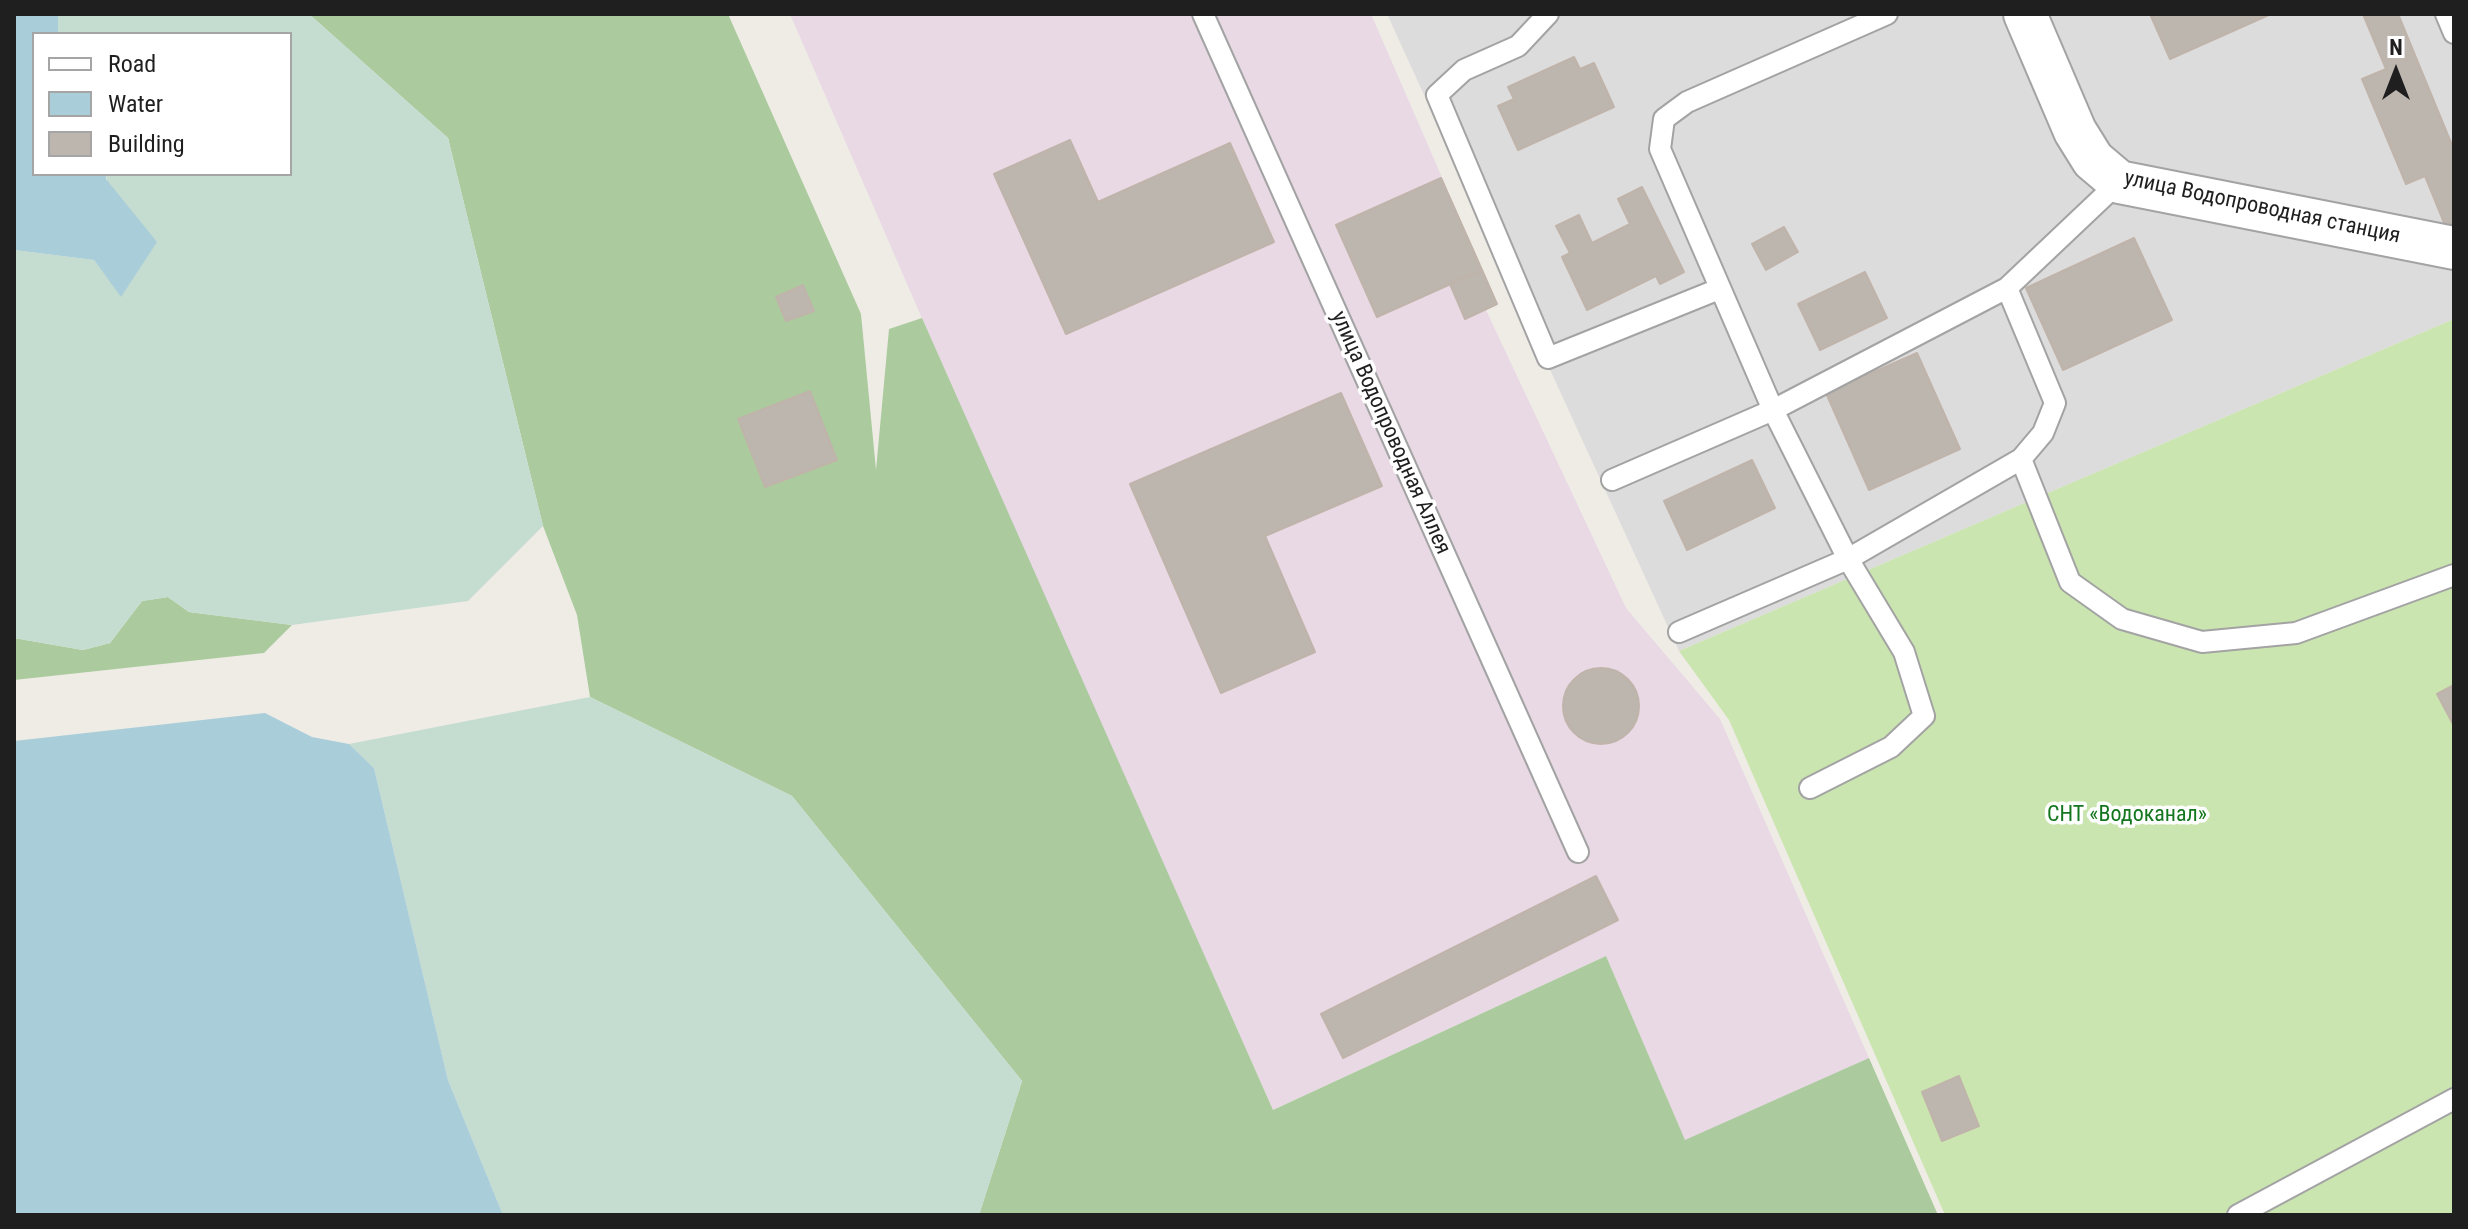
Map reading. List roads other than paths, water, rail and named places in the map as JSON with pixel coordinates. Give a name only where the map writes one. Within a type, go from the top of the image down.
[{"type":"street","name":"улица Водопроводная станция","points":[[2025,14],[2075,131],[2093,160],[2119,182],[2454,248]]},
{"type":"lane","name":"улица Водопроводная Аллея","points":[[1203,14],[1578,852]]},
{"type":"lane","points":[[1548,14],[1518,46],[1464,70],[1437,95],[1548,358],[1719,289]]},
{"type":"lane","points":[[1810,788],[1891,747],[1924,716],[1904,652],[1848,559],[1773,410],[1660,149],[1664,119],[1687,102],[1887,14]]},
{"type":"lane","points":[[2446,14],[2454,33]]},
{"type":"lane","points":[[1612,480],[1773,410],[2007,288],[2119,182]]},
{"type":"lane","points":[[1679,632],[1848,559],[2021,459],[2043,433],[2055,403],[2007,288]]},
{"type":"lane","points":[[2021,459],[2070,582],[2122,619],[2202,642],[2296,633],[2454,575]]},
{"type":"lane","points":[[2238,1215],[2454,1099]]},
{"type":"water","points":[[14,14],[58,14],[58,32],[32,32],[32,176],[106,176],[157,242],[121,297],[94,260],[14,250]]},
{"type":"water","points":[[265,713],[312,737],[349,744],[374,768],[448,1080],[503,1215],[14,1215],[14,741]]},
{"type":"park label","name":"СНТ «Водоканал»","points":[[2127,815]]}]
